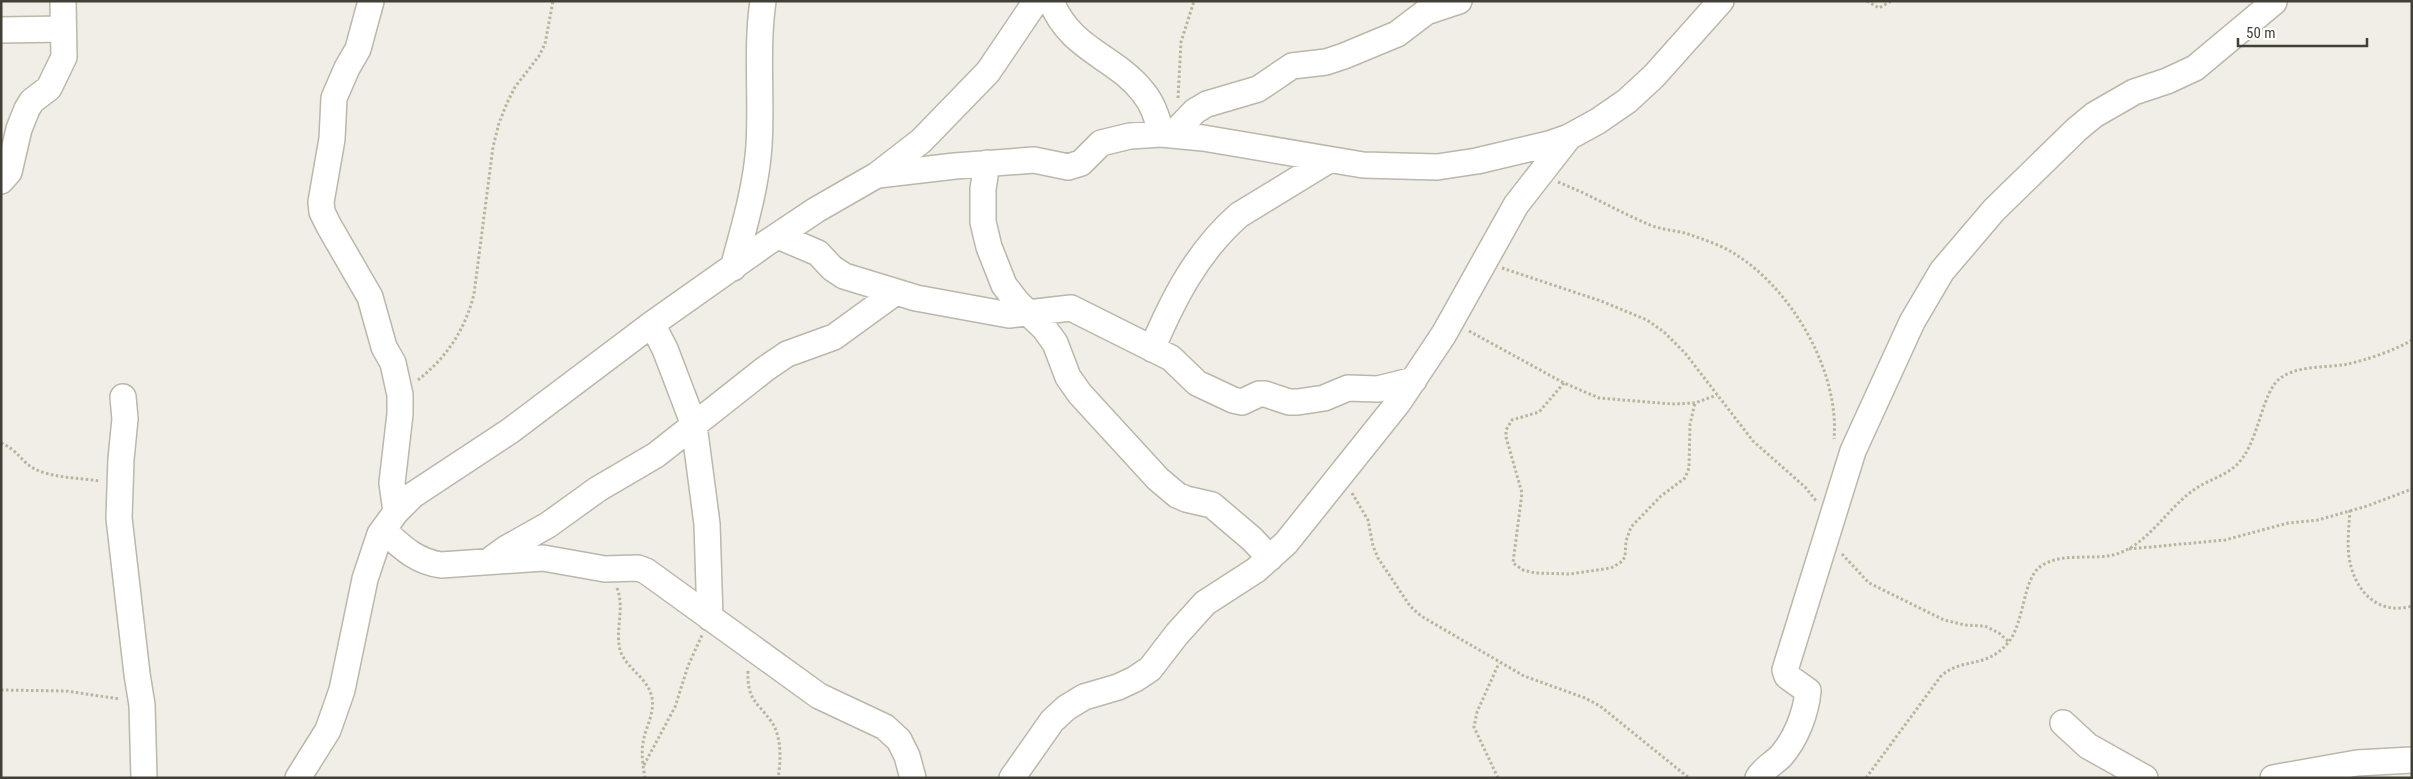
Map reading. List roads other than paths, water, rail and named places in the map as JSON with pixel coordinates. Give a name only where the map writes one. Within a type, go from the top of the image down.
[{"type":"street","points":[[1,181],[10,172],[19,129],[27,109],[32,101],[49,88],[64,57],[63,1]]},
{"type":"street","points":[[371,1],[358,49],[347,68],[334,98],[332,139],[321,202],[322,212],[329,226],[370,297],[384,347],[393,363],[400,395],[400,414],[392,483],[390,521],[412,556],[426,563],[441,565],[542,558],[605,569],[638,568],[646,570],[739,640],[818,696],[885,727],[899,740],[907,756],[913,778]]},
{"type":"street","points":[[733,268],[755,190],[759,146],[759,58],[763,1]]},
{"type":"street","points":[[298,778],[328,730],[342,690],[365,579],[390,521],[413,495],[510,431],[652,324],[778,236],[816,210],[877,175],[921,142],[988,72],[1036,1]]},
{"type":"street","points":[[1052,1],[1057,15],[1072,34],[1125,74],[1143,91],[1171,132]]},
{"type":"street","points":[[1171,132],[1195,111],[1207,104],[1258,89],[1292,66],[1326,62],[1344,56],[1397,34],[1426,12],[1459,1]]},
{"type":"street","points":[[877,175],[1034,160],[1068,167],[1081,163],[1101,143],[1130,136],[1171,132],[1363,165],[1437,167],[1515,153],[1569,137],[1598,121],[1627,101],[1688,41],[1722,1]]},
{"type":"street","points":[[1758,778],[1788,747],[1798,727],[1807,701],[1808,691],[1787,676],[1785,670],[1853,452],[1912,322],[1942,271],[1964,243],[2058,146],[2094,115],[2134,92],[2167,81],[2196,68],[2274,2]]},
{"type":"street","points":[[1,30],[63,29]]},
{"type":"street","points":[[1012,778],[1052,721],[1066,708],[1084,696],[1127,683],[1150,670],[1177,634],[1205,603],[1270,558],[1286,543],[1380,428],[1414,380],[1484,263],[1516,205],[1537,175],[1569,137]]},
{"type":"street","points":[[1152,348],[1168,309],[1188,273],[1229,224],[1238,215],[1329,160]]},
{"type":"street","points":[[987,163],[983,189],[983,222],[989,247],[1004,285],[1055,343],[1068,377],[1080,394],[1158,479],[1177,495],[1212,505],[1252,539],[1270,558]]},
{"type":"street","points":[[778,236],[818,252],[832,268],[844,276],[896,292],[968,309],[1008,315],[1071,308],[1179,363],[1197,383],[1242,402],[1259,394],[1265,394],[1289,402],[1298,402],[1324,398],[1348,388],[1378,389],[1414,380]]},
{"type":"street","points":[[492,560],[507,548],[548,525],[598,489],[656,455],[786,354],[834,337],[896,292]]},
{"type":"street","points":[[652,324],[665,349],[694,425],[708,524],[710,618]]},
{"type":"street","points":[[123,397],[125,419],[119,484],[119,518],[142,705],[144,778]]},
{"type":"street","points":[[2063,723],[2088,746],[2145,778]]},
{"type":"street","points":[[2273,778],[2308,770],[2357,763],[2412,760]]}]
